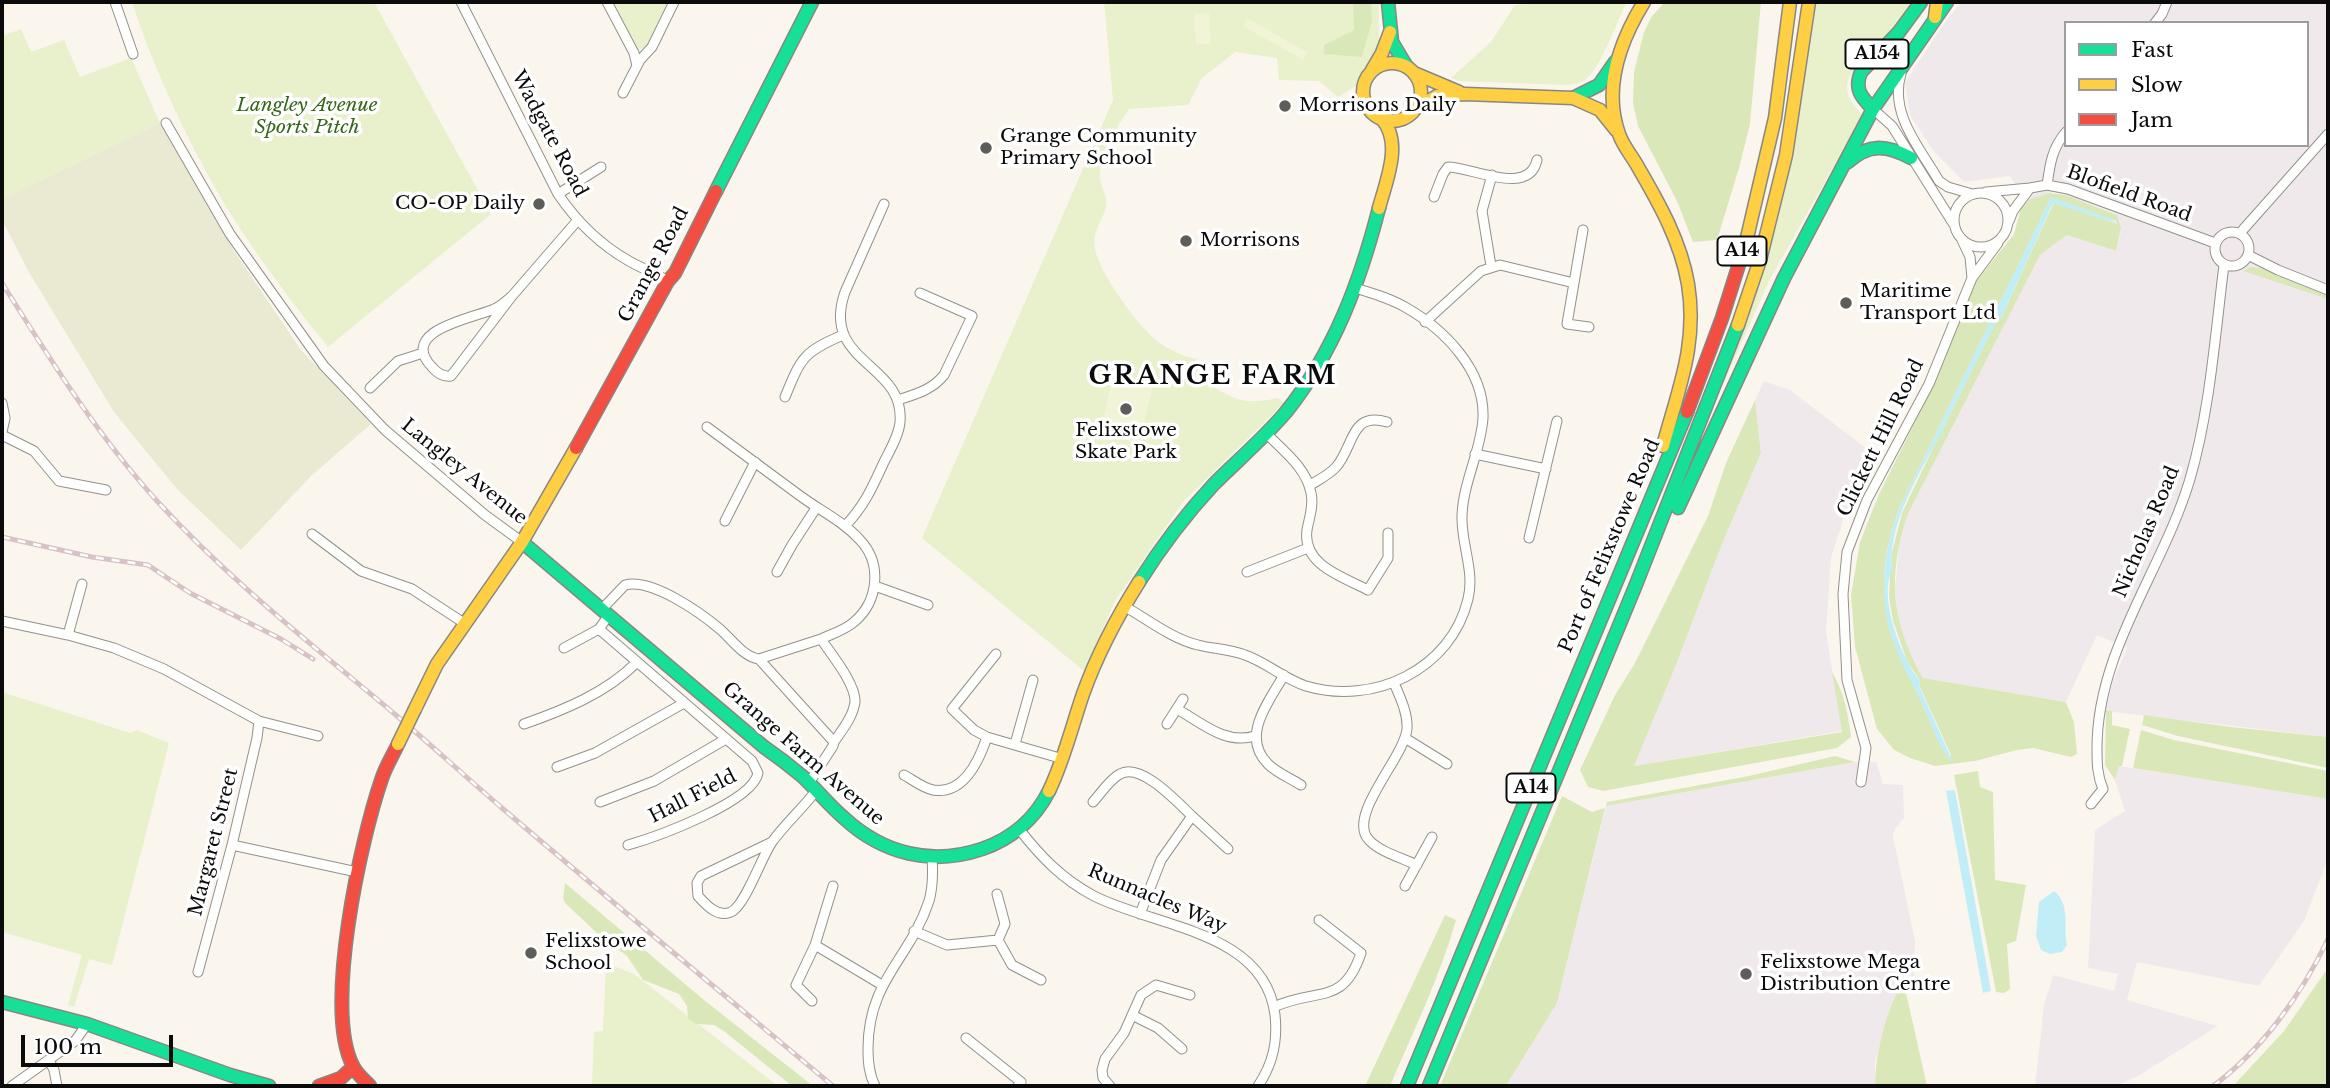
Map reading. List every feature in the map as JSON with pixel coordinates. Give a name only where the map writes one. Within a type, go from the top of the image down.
[{"type":"main road","name":"Grange Road","points":[[353,1067],[346,1046],[342,1001],[344,958],[357,872],[382,776],[436,664],[522,542],[678,266],[812,2]]},
{"type":"main road","points":[[1388,2],[1390,32],[1395,48],[1421,90],[1413,111]]},
{"type":"main road","points":[[1573,98],[1599,85],[1607,77],[1632,21],[1644,2]]},
{"type":"main road","name":"Port of Felixstowe Road","points":[[1407,1086],[1688,411],[1727,305],[1750,226],[1772,131],[1790,2]]},
{"type":"main road","name":"Port of Felixstowe Road","points":[[1429,1086],[1730,349],[1760,260],[1786,155],[1808,2]]},
{"type":"main road","name":"A154","points":[[1921,2],[1893,40],[1865,64],[1859,74],[1858,91],[1863,102],[1873,109],[1947,2]]},
{"type":"main road","points":[[1935,17],[1937,2]]},
{"type":"main road","points":[[1390,32],[1382,53],[1365,80],[1363,95],[1372,113],[1388,125],[1392,139]]},
{"type":"main road","points":[[1619,54],[1614,99],[1619,135]]},
{"type":"main road","points":[[1371,72],[1384,64],[1400,64],[1465,94]]},
{"type":"main road","points":[[1382,119],[1392,121],[1437,96],[1465,94],[1573,98],[1600,110],[1619,135],[1674,234],[1688,285],[1691,332],[1689,354],[1654,489]]},
{"type":"main road","points":[[1635,587],[1667,531],[1784,278],[1873,109]]},
{"type":"main road","name":"Grange Farm Avenue","points":[[522,542],[812,787],[847,822],[877,843],[907,854],[932,858],[962,856],[1000,843],[1036,813],[1049,795],[1082,697],[1124,606],[1188,513],[1294,403],[1334,339],[1355,288],[1380,205],[1392,139],[1413,111]]},
{"type":"main road","points":[[1842,168],[1852,158],[1875,146],[1895,148],[1911,158]]},
{"type":"main road","points":[[2,1002],[87,1024],[230,1075],[269,1086]]},
{"type":"main road","points":[[319,1086],[341,1078],[353,1067],[370,1086]]},
{"type":"street","points":[[115,2],[133,54]]},
{"type":"street","name":"Wadgate Road","points":[[461,2],[558,194],[577,221],[617,254],[668,281]]},
{"type":"street","points":[[607,2],[634,53],[637,68]]},
{"type":"street","points":[[623,93],[642,57],[652,47],[674,2]]},
{"type":"street","points":[[2157,21],[2167,2]]},
{"type":"street","points":[[1904,66],[1897,96],[1903,120],[1940,181],[1948,187],[1998,198],[2004,204],[2009,221]]},
{"type":"street","points":[[1873,109],[1892,126],[1954,225],[1966,246],[1972,278]]},
{"type":"street","name":"Langley Avenue","points":[[166,122],[230,234],[316,355],[385,429],[485,515],[522,542]]},
{"type":"street","points":[[2047,185],[2051,157],[2064,134]]},
{"type":"street","points":[[2240,233],[2328,134]]},
{"type":"street","points":[[1434,197],[1448,167],[1521,178],[1529,174],[1537,160]]},
{"type":"street","points":[[558,194],[601,167]]},
{"type":"street","points":[[1491,266],[1482,211],[1492,175]]},
{"type":"street","name":"Blofield Road","points":[[1977,193],[2047,185],[2068,189],[2215,243]]},
{"type":"street","points":[[1959,236],[1970,245],[1978,247],[1999,241],[2008,229],[2013,211],[2030,188]]},
{"type":"street","points":[[1954,225],[1954,217],[1960,203],[1977,193]]},
{"type":"street","points":[[845,526],[865,503],[900,423],[898,400],[891,387],[853,350],[843,335],[840,316],[842,299],[884,204]]},
{"type":"street","points":[[512,296],[494,309],[441,328],[427,339],[423,353],[429,365],[438,373],[450,376],[512,296],[577,221]]},
{"type":"street","points":[[1583,230],[1567,324],[1589,327]]},
{"type":"street","points":[[2225,232],[2240,233],[2248,242],[2248,255],[2238,265],[2224,265],[2215,255],[2215,243],[2225,232]]},
{"type":"street","name":"Clickett Hill Road","points":[[1861,782],[1866,748],[1847,680],[1843,594],[1847,552],[1867,500],[1929,384],[1972,278],[1999,241]]},
{"type":"street","points":[[2248,255],[2328,290]]},
{"type":"street","points":[[1425,321],[1481,271],[1491,266],[1500,265],[1574,283]]},
{"type":"street","name":"Nicholas Road","points":[[2091,804],[2103,789],[2097,776],[2097,734],[2100,703],[2111,665],[2189,482],[2202,434],[2224,265]]},
{"type":"street","points":[[1124,606],[1177,637],[1198,645],[1244,654],[1304,685],[1339,692],[1361,691],[1394,683],[1417,671],[1441,651],[1464,612],[1470,583],[1462,535],[1462,510],[1483,419],[1478,383],[1471,366],[1425,321],[1398,303],[1355,288]]},
{"type":"street","points":[[898,400],[927,390],[938,382],[944,375],[972,316],[919,293]]},
{"type":"street","points":[[785,397],[802,358],[816,347],[843,335]]},
{"type":"street","points":[[370,388],[392,365],[403,358],[423,353]]},
{"type":"street","points":[[2,403],[5,418],[2,433],[34,451],[59,481],[106,490]]},
{"type":"street","points":[[1309,486],[1337,467],[1359,426],[1373,419],[1387,422]]},
{"type":"street","points":[[1529,538],[1556,421]]},
{"type":"street","points":[[707,427],[860,539],[869,553],[875,575],[875,586],[868,606],[859,618],[821,639],[759,659]]},
{"type":"street","points":[[1266,433],[1298,465],[1309,486],[1312,506],[1306,532],[1308,548],[1318,564],[1368,590],[1388,558],[1388,533]]},
{"type":"street","points":[[1475,454],[1546,469]]},
{"type":"street","points":[[725,521],[755,462]]},
{"type":"street","points":[[777,572],[816,508]]},
{"type":"street","points":[[312,534],[361,571],[412,589],[464,623]]},
{"type":"street","points":[[1247,572],[1308,548]]},
{"type":"street","points":[[564,648],[599,629],[620,588],[630,583],[638,584],[688,606],[717,627],[749,656],[759,659],[834,742]]},
{"type":"street","points":[[68,635],[82,584]]},
{"type":"street","points":[[875,586],[928,605]]},
{"type":"street","points":[[2,621],[114,648],[164,669],[259,721],[318,736]]},
{"type":"street","name":"Grange Farm Avenue","points":[[599,629],[754,763]]},
{"type":"street","points":[[772,842],[701,876],[697,883],[698,896],[715,911],[724,914],[733,911],[772,842],[812,787],[846,723],[855,699],[849,682],[821,639]]},
{"type":"street","points":[[996,654],[952,709],[974,730],[987,737],[1063,759]]},
{"type":"street","points":[[524,724],[587,697],[619,679],[636,663]]},
{"type":"street","points":[[1284,676],[1259,720],[1255,736],[1266,761],[1301,785]]},
{"type":"street","points":[[1015,744],[1033,680]]},
{"type":"street","points":[[1394,683],[1405,709],[1405,738],[1366,809],[1362,824],[1365,834],[1374,845],[1417,864]]},
{"type":"street","points":[[1167,724],[1183,699]]},
{"type":"street","points":[[557,767],[595,753],[684,703]]},
{"type":"street","points":[[1177,709],[1230,738],[1255,736]]},
{"type":"street","name":"Margaret Street","points":[[198,972],[232,845],[259,721]]},
{"type":"street","points":[[904,775],[929,789],[954,787],[964,780],[975,765],[987,737]]},
{"type":"street","points":[[1405,738],[1447,764]]},
{"type":"street","points":[[600,803],[654,781],[726,739]]},
{"type":"street","name":"Hall Field","points":[[628,845],[681,827],[752,787],[757,777],[754,763],[764,747]]},
{"type":"street","points":[[1093,802],[1115,777],[1133,771],[1147,778],[1228,849]]},
{"type":"street","points":[[1140,914],[1161,860],[1192,816]]},
{"type":"street","name":"Runnacles Way","points":[[1019,829],[1048,864],[1070,882],[1107,902],[1204,936],[1238,954],[1255,969],[1269,989],[1274,1007],[1276,1035],[1268,1069],[1258,1086]]},
{"type":"street","points":[[1405,886],[1432,837]]},
{"type":"street","points":[[232,845],[357,872]]},
{"type":"street","points":[[875,1086],[868,1066],[869,1027],[882,985],[915,931],[931,894],[932,858]]},
{"type":"street","points":[[812,1001],[796,985],[815,945],[833,887]]},
{"type":"street","points":[[997,894],[1005,924],[998,940]]},
{"type":"street","points":[[1274,1007],[1300,997],[1338,990],[1355,972],[1361,953],[1318,920]]},
{"type":"street","points":[[915,931],[947,945],[998,940]]},
{"type":"street","points":[[998,940],[1013,965],[1041,980]]},
{"type":"street","points":[[815,945],[882,985]]},
{"type":"street","points":[[1110,1086],[1103,1078],[1103,1064],[1124,1033],[1141,995],[1156,985],[1189,995]]},
{"type":"street","points":[[1132,1015],[1158,1028],[1182,1049]]},
{"type":"street","points":[[12,1086],[75,1041],[87,1024]]},
{"type":"street","points":[[966,1038],[1021,1082],[1018,1086]]},
{"type":"street","points":[[49,1060],[57,1086]]},
{"type":"shaded area","points":[[1961,2],[2328,2],[2328,737],[2105,711],[2113,681],[2127,648],[2097,635],[2066,702],[1923,678],[1898,622],[1895,589],[1899,545],[1908,514],[2040,255],[2067,235],[2116,251],[2121,232],[2114,213],[2066,195],[2053,192],[2026,201],[2010,176],[1964,182],[1934,152],[1910,115],[1905,83]]},
{"type":"shaded area","points":[[1764,381],[1790,390],[1875,455],[1844,517],[1831,558],[1826,632],[1842,731],[1634,766],[1761,453],[1755,400]]},
{"type":"shaded area","points":[[1855,762],[1876,762],[1883,784],[1903,785],[1904,818],[1893,836],[1915,941],[1914,976],[1902,975],[1901,988],[1890,1007],[1875,1062],[1875,1086],[1506,1086],[1557,1003],[1606,806]]},
{"type":"shaded area","points":[[2119,766],[2328,799],[2326,864],[2304,921],[2259,986],[2137,962],[2127,1000],[2218,1026],[2138,1076],[2116,1086],[2035,1086],[2044,1005],[2053,975],[2114,991],[2118,974],[2088,968],[2095,830],[2125,811],[2115,780]]},
{"type":"green space","name":"Langley Avenue Sports Pitch","points":[[132,2],[374,2],[491,214],[328,347],[260,258],[216,189],[168,96]]},
{"type":"green space","points":[[611,2],[670,2],[648,46],[638,50],[635,49]]},
{"type":"green space","points":[[1104,2],[1379,2],[1379,54],[1364,72],[1359,84],[1338,97],[1319,81],[1279,80],[1277,58],[1235,52],[1202,78],[1188,105],[1129,109],[1109,141],[1100,167],[1101,185],[1107,204],[1094,243],[1104,272],[1121,299],[1158,342],[1177,353],[1197,359],[1204,382],[1239,399],[1255,401],[1278,398],[1284,403],[1183,502],[1115,601],[1084,671],[922,538],[1113,100]]},
{"type":"green space","points":[[1353,2],[1371,2],[1372,21],[1362,57],[1324,54],[1324,45],[1354,30]]},
{"type":"green space","points":[[1545,2],[1627,2],[1609,43],[1585,80],[1566,85],[1460,81],[1451,78],[1491,42],[1515,5]]},
{"type":"green space","points":[[1665,2],[1761,2],[1750,124],[1717,240],[1693,242],[1677,201],[1638,126],[1633,103],[1634,72],[1644,32],[1652,16]]},
{"type":"green space","points":[[1814,2],[1915,2],[1892,33],[1852,72],[1848,81],[1848,92],[1852,103],[1863,115],[1770,279],[1721,389],[1739,330]]},
{"type":"green space","points":[[1209,13],[1211,44],[1196,45],[1194,14]]},
{"type":"green space","points":[[1247,18],[1307,52],[1303,60],[1243,26]]},
{"type":"green space","points":[[21,29],[31,52],[64,40],[80,77],[131,58],[160,123],[2,199],[2,36]]},
{"type":"green space","points":[[160,123],[234,251],[301,350],[371,424],[311,476],[241,550],[177,489],[114,412],[30,274],[2,220],[2,199]]},
{"type":"green space","points":[[2049,193],[2066,195],[2117,215],[2121,229],[2116,251],[2067,235],[2040,255],[1908,514],[1897,558],[1896,598],[1904,637],[1923,678],[2066,702],[2074,722],[2077,754],[2071,757],[2033,748],[1975,761],[1935,766],[1894,750],[1877,729],[1855,647],[1851,595],[1860,542],[1879,494],[1938,376],[1975,283],[2014,234],[2021,208],[2030,199]],"holes":[[[2051,198],[2116,221],[2117,224],[2054,202],[2001,318],[1998,317],[1902,513],[1891,556],[1889,597],[1893,621],[1907,661],[1920,681],[1919,685],[1951,755],[1949,759],[1905,666],[1890,622],[1885,579],[1891,533],[1900,507]]]},
{"type":"green space","points":[[2251,267],[2268,269],[2328,290],[2328,299],[2243,271]]},
{"type":"green space","name":"Felixstowe Skate Park","points":[[1113,375],[1153,384],[1140,443],[1100,434]]},
{"type":"green space","points":[[1755,400],[1761,453],[1634,766],[1842,732],[1832,672],[1845,703],[1851,737],[1837,748],[1603,791],[1588,787],[1580,770],[1615,695],[1635,663],[1708,516],[1726,463]]},
{"type":"green space","points":[[2,692],[130,733],[137,730],[169,743],[112,965],[89,959],[74,1007],[68,1005],[82,955],[2,932]]},
{"type":"green space","points":[[2106,710],[2112,711],[2112,725],[2130,729],[2122,766],[2119,766],[2115,780],[2105,765]]},
{"type":"green space","points":[[2144,715],[2328,737],[2328,768],[2178,736],[2142,725]]},
{"type":"green space","points":[[2141,730],[2174,740],[2328,771],[2328,799],[2133,768]]},
{"type":"green space","points":[[1835,756],[1855,762],[1606,806],[1607,802],[1749,776]]},
{"type":"green space","points":[[1978,771],[1980,787],[1993,792],[1995,880],[2026,885],[2016,941],[2007,944],[2010,989],[2004,993],[1996,992],[1954,775]]},
{"type":"green space","points":[[1562,796],[1592,812],[1605,808],[1557,1003],[1506,1086],[1440,1086]]},
{"type":"green space","points":[[565,883],[704,1000],[813,1086],[792,1086],[725,1032],[714,1025],[697,1024],[688,1019],[687,1006],[679,994],[643,980],[627,956],[599,935],[566,904],[563,899]]},
{"type":"green space","points":[[1445,915],[1456,920],[1450,941],[1390,1086],[1365,1086]]},
{"type":"green space","points":[[606,963],[634,974],[778,1086],[592,1086],[594,1032],[603,1031]]},
{"type":"green space","points":[[2328,968],[2328,1086],[2233,1086],[2284,1031]]},
{"type":"green space","points":[[1902,975],[1927,1086],[1875,1086],[1881,1039]]},
{"type":"water","points":[[2051,197],[2109,218],[2118,224],[2053,203],[2001,318],[1998,318],[1942,430],[1944,435],[1940,434],[1907,499],[1892,552],[1888,596],[1894,628],[1906,658],[1920,681],[1919,686],[1953,762],[1940,745],[1891,635],[1884,587],[1887,554],[1900,507]]},
{"type":"water","points":[[1955,790],[1991,991],[1983,993],[1946,791]]},
{"type":"water","points":[[2054,891],[2065,909],[2067,945],[2062,952],[2050,954],[2041,950],[2036,936],[2039,902]]},
{"type":"railway","points":[[2,283],[75,396],[114,450],[185,531],[274,613],[833,1086]]},
{"type":"railway","points":[[2,537],[92,557],[148,565],[190,593],[281,639],[313,659]]},
{"type":"railway","points":[[2213,1086],[2248,1056],[2279,1020],[2306,980],[2328,939]]},
{"type":"traffic: fast","points":[[716,191],[812,2]]},
{"type":"traffic: fast","points":[[1388,2],[1392,42],[1407,67]]},
{"type":"traffic: fast","points":[[1921,2],[1899,32],[1861,72],[1858,83],[1860,92],[1873,109],[1947,2]]},
{"type":"traffic: fast","points":[[1573,98],[1599,85],[1615,62]]},
{"type":"traffic: fast","points":[[1678,508],[1784,278],[1873,109]]},
{"type":"traffic: fast","points":[[1848,162],[1863,152],[1878,148],[1894,150],[1911,158]]},
{"type":"traffic: fast","points":[[1139,582],[1194,507],[1278,422],[1303,389],[1332,341],[1354,289],[1379,208]]},
{"type":"traffic: fast","points":[[1429,1086],[1635,587],[1738,325]]},
{"type":"traffic: fast","points":[[1407,1086],[1687,412]]},
{"type":"traffic: fast","points":[[522,542],[764,747],[802,776],[844,818],[875,840],[892,848],[927,856],[963,854],[982,849],[1003,840],[1021,827],[1037,810],[1049,791]]},
{"type":"traffic: fast","points":[[2,1002],[87,1024],[230,1075],[269,1086]]},
{"type":"traffic: slow","points":[[1644,2],[1621,49],[1616,66],[1613,100],[1614,117],[1621,138],[1668,223],[1685,268],[1688,284],[1688,347],[1663,446]]},
{"type":"traffic: slow","points":[[1746,242],[1775,118],[1790,2]]},
{"type":"traffic: slow","points":[[1738,325],[1760,260],[1786,155],[1809,2]]},
{"type":"traffic: slow","points":[[1935,17],[1937,2]]},
{"type":"traffic: slow","points":[[1372,70],[1390,32]]},
{"type":"traffic: slow","points":[[1392,63],[1403,65],[1416,76],[1421,92],[1419,103],[1408,116],[1392,121],[1381,119],[1368,108],[1363,92],[1365,81],[1376,68],[1392,63]]},
{"type":"traffic: slow","points":[[1414,73],[1459,92]]},
{"type":"traffic: slow","points":[[1416,108],[1437,96],[1465,94],[1573,98],[1600,110],[1616,130]]},
{"type":"traffic: slow","points":[[1379,208],[1389,174],[1392,151],[1388,129],[1382,119]]},
{"type":"traffic: slow","points":[[415,709],[437,664],[522,542],[576,448]]},
{"type":"traffic: slow","points":[[1049,791],[1095,665],[1139,582]]},
{"type":"traffic: slow","points":[[398,744],[415,709]]},
{"type":"traffic: jam","points":[[576,448],[668,281],[675,273],[716,191]]},
{"type":"traffic: jam","points":[[1687,412],[1722,318],[1746,242]]},
{"type":"traffic: jam","points":[[370,1086],[354,1069],[345,1040],[343,966],[348,923],[364,840],[382,778],[398,744]]},
{"type":"traffic: jam","points":[[319,1086],[341,1078],[353,1067]]},
{"type":"place","name":"Morrisons Daily","points":[[1285,106]]},
{"type":"place","name":"Grange Community Primary School","points":[[986,148]]},
{"type":"place","name":"CO-OP Daily","points":[[539,204]]},
{"type":"place","name":"Morrisons","points":[[1186,241]]},
{"type":"place","name":"Maritime Transport Ltd","points":[[1846,303]]},
{"type":"place","name":"Felixstowe Skate Park","points":[[1126,409]]},
{"type":"place","name":"Felixstowe School","points":[[531,953]]},
{"type":"place","name":"Felixstowe Mega Distribution Centre","points":[[1746,974]]},
{"type":"district","name":"GRANGE FARM","points":[[1213,377]]}]
